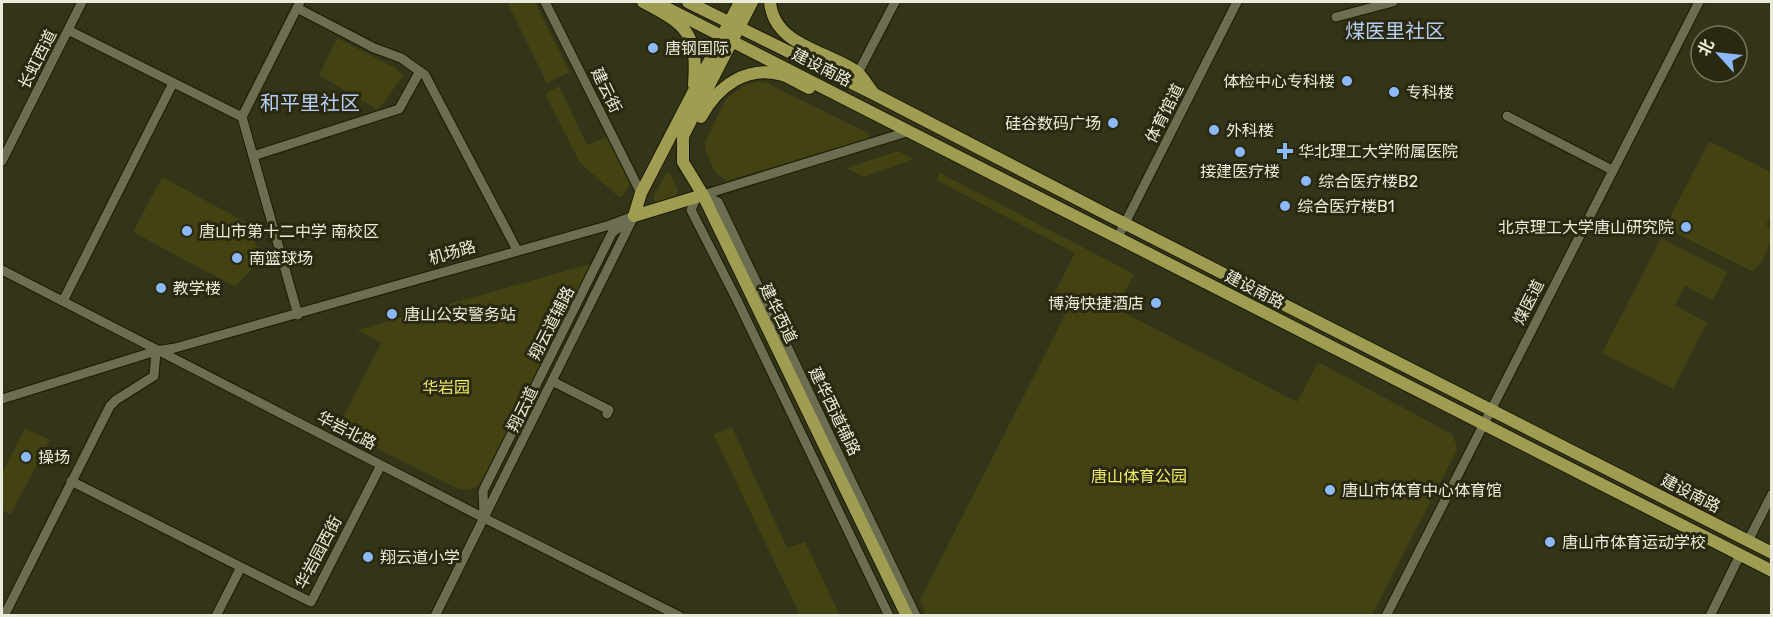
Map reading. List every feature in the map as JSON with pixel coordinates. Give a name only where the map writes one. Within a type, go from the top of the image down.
[{"type":"main road","points":[[644,2],[674,18],[689,36],[696,59],[694,92]]},
{"type":"main road","name":"建设南路","points":[[655,2],[1772,571]]},
{"type":"main road","name":"建设南路","points":[[688,2],[874,94],[1772,553]]},
{"type":"main road","points":[[735,25],[740,2]]},
{"type":"main road","points":[[683,162],[683,136],[728,38],[752,2]]},
{"type":"main road","points":[[770,2],[776,24],[786,36],[858,73],[874,94]]},
{"type":"main road","points":[[634,216],[641,193],[694,92],[728,38]]},
{"type":"main road","points":[[683,162],[690,138],[707,106],[730,81],[744,75],[759,72],[783,75],[823,95],[864,107]]},
{"type":"main road","name":"建华西道","points":[[683,162],[898,615]]},
{"type":"main road","points":[[677,204],[688,197],[694,184]]},
{"type":"main road","points":[[641,193],[646,205],[652,210]]},
{"type":"main road","name":"建华西道","points":[[699,196],[907,615]]},
{"type":"main road","name":"机场路","points":[[634,216],[699,196]]},
{"type":"street","name":"长虹西道","points":[[2,161],[5,145],[82,2]]},
{"type":"street","name":"建云街","points":[[545,2],[641,193]]},
{"type":"street","points":[[858,73],[895,2]]},
{"type":"street","name":"体育馆道","points":[[1118,237],[1237,2]]},
{"type":"street","points":[[1336,17],[1393,2]]},
{"type":"street","name":"煤医道","points":[[1386,615],[1698,2]]},
{"type":"street","points":[[298,315],[242,117],[298,5],[374,48],[401,58],[425,75],[517,250]]},
{"type":"street","points":[[68,30],[242,117]]},
{"type":"street","points":[[253,156],[399,109],[420,71]]},
{"type":"street","points":[[63,301],[173,83]]},
{"type":"street","points":[[1507,116],[1612,170]]},
{"type":"street","name":"机场路","points":[[699,196],[910,131]]},
{"type":"street","points":[[699,196],[691,210],[889,615]]},
{"type":"street","name":"建华西道辅路","points":[[699,196],[718,202],[916,615]]},
{"type":"street","name":"机场路","points":[[2,399],[156,351],[298,315],[610,225],[634,216]]},
{"type":"street","name":"翔云道","points":[[435,615],[634,216]]},
{"type":"street","name":"翔云道辅路","points":[[484,518],[483,491],[612,233],[634,216]]},
{"type":"street","name":"华岩北路","points":[[2,270],[156,351],[679,615]]},
{"type":"street","points":[[4,615],[110,406],[154,376],[156,351]]},
{"type":"street","points":[[552,381],[609,410],[606,414]]},
{"type":"street","name":"华岩园西街","points":[[241,567],[311,602],[381,465]]},
{"type":"street","points":[[71,481],[241,567],[216,615]]},
{"type":"street","points":[[1748,541],[1772,494]]},
{"type":"street","points":[[1710,615],[1740,555]]},
{"type":"green space","points":[[507,2],[535,2],[570,72],[547,83]]},
{"type":"green space","points":[[337,38],[397,69],[403,76],[378,110],[319,75]]},
{"type":"green space","points":[[765,82],[870,134],[869,138],[726,181],[715,172],[706,151],[705,142],[725,100],[743,86]]},
{"type":"green space","points":[[559,86],[587,145],[609,136],[631,181],[623,196],[619,197],[580,163],[545,94]]},
{"type":"green space","points":[[1708,143],[1713,143],[1771,172],[1771,214],[1766,225],[1771,228],[1770,240],[1764,258],[1752,271],[1668,229],[1666,225]]},
{"type":"green space","points":[[898,151],[914,159],[864,177],[846,168]]},
{"type":"green space","points":[[666,173],[670,173],[678,191],[675,196],[655,202],[653,198]]},
{"type":"green space","name":"唐山体育公园","points":[[940,173],[1134,274],[1117,309],[1297,402],[1318,362],[1452,434],[1457,446],[1456,452],[1372,615],[926,615],[920,600],[1067,311],[1050,302],[1075,253],[936,180]]},
{"type":"green space","points":[[162,177],[249,224],[261,259],[235,287],[133,232]]},
{"type":"green space","points":[[1661,238],[1727,272],[1713,300],[1685,286],[1675,305],[1707,323],[1673,389],[1602,353]]},
{"type":"green space","name":"华岩园","points":[[597,262],[487,476],[478,485],[468,489],[459,489],[337,429],[381,343],[357,330]]},
{"type":"green space","points":[[732,427],[787,548],[805,542],[840,615],[800,615],[713,434]]},
{"type":"green space","name":"操场","points":[[25,428],[50,440],[11,514],[2,510],[2,474]]},
{"type":"place","name":"唐钢国际","points":[[653,48]]},
{"type":"place","name":"体检中心专科楼","points":[[1347,81]]},
{"type":"place","name":"专科楼","points":[[1394,92]]},
{"type":"place","name":"硅谷数码广场","points":[[1113,123]]},
{"type":"place","name":"外科楼","points":[[1214,130]]},
{"type":"place","name":"华北理工大学附属医院","points":[[1285,151]]},
{"type":"place","name":"接建医疗楼","points":[[1240,152]]},
{"type":"place","name":"综合医疗楼B2","points":[[1306,181]]},
{"type":"place","name":"综合医疗楼B1","points":[[1285,206]]},
{"type":"place","name":"北京理工大学唐山研究院","points":[[1686,227]]},
{"type":"place","name":"唐山市第十二中学 南校区","points":[[187,231]]},
{"type":"place","name":"南篮球场","points":[[237,258]]},
{"type":"place","name":"教学楼","points":[[161,288]]},
{"type":"place","name":"博海快捷酒店","points":[[1156,303]]},
{"type":"place","name":"唐山公安警务站","points":[[392,314]]},
{"type":"place","name":"操场","points":[[26,457]]},
{"type":"place","name":"唐山市体育中心体育馆","points":[[1330,490]]},
{"type":"place","name":"唐山市体育运动学校","points":[[1550,542]]},
{"type":"place","name":"翔云道小学","points":[[368,557]]},
{"type":"district","name":"煤医里社区","points":[[1395,31]]},
{"type":"district","name":"和平里社区","points":[[310,103]]}]
